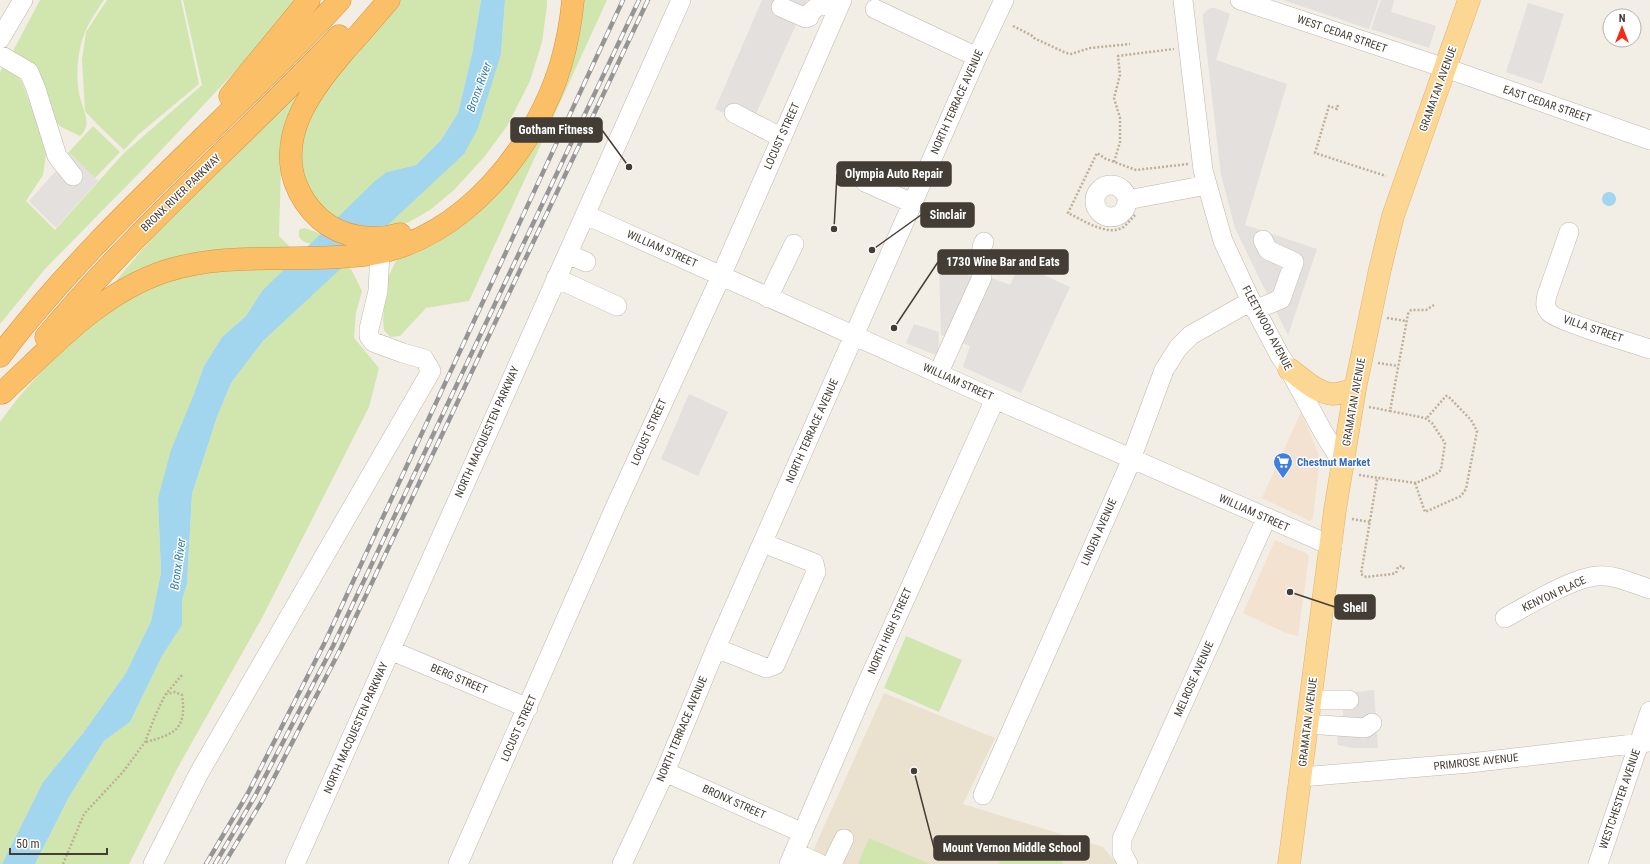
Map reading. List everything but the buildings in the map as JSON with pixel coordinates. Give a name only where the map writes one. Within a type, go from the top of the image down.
[{"type":"highway","points":[[177,163],[238,85],[309,0]]},
{"type":"highway","points":[[0,356],[28,320],[79,263],[177,163],[280,63],[340,0]]},
{"type":"highway","name":"BRONX RIVER PARKWAY","points":[[1,395],[30,355],[124,249],[308,69],[372,0]]},
{"type":"highway","points":[[389,0],[324,75],[313,90],[299,116],[291,148],[292,168],[296,182],[301,196],[314,213],[341,232],[370,238],[398,234],[438,216],[467,193],[495,162],[519,127],[538,90],[552,43],[558,0]]},
{"type":"highway","points":[[1,395],[92,311],[118,293],[151,277],[181,267],[222,260],[347,256],[380,252],[413,242],[444,226],[480,197],[513,159],[530,133],[557,78],[566,45],[573,0]]},
{"type":"main road","name":"GRAMATAN AVENUE","points":[[1289,864],[1332,546],[1351,469],[1355,389],[1386,240],[1469,0]]},
{"type":"main road","points":[[1289,369],[1318,390],[1336,393],[1355,389]]},
{"type":"street","points":[[0,39],[22,0]]},
{"type":"street","name":"NORTH MACQUESTEN PARKWAY","points":[[295,864],[681,0]]},
{"type":"street","name":"NORTH TERRACE AVENUE","points":[[622,864],[665,772],[716,648],[912,203],[1004,0]]},
{"type":"street","name":"FLEETWOOD AVENUE","points":[[1183,0],[1203,170],[1223,241],[1253,305],[1280,356],[1289,369],[1323,432],[1351,469]]},
{"type":"street","name":"WEST CEDAR STREET","points":[[1240,0],[1445,68]]},
{"type":"street","points":[[781,7],[806,18],[809,17],[811,12],[820,4],[840,4]]},
{"type":"street","name":"LOCUST STREET","points":[[458,864],[528,708],[620,496],[721,276],[840,4]]},
{"type":"street","points":[[874,9],[977,57]]},
{"type":"street","points":[[0,55],[29,72],[36,89],[57,156],[73,176]]},
{"type":"street","name":"EAST CEDAR STREET","points":[[1445,68],[1650,140]]},
{"type":"street","points":[[734,113],[782,138]]},
{"type":"street","points":[[865,182],[912,203]]},
{"type":"street","points":[[1127,200],[1207,185]]},
{"type":"street","name":"WILLIAM STREET","points":[[586,215],[994,399],[1266,519],[1332,546]]},
{"type":"street","name":"VILLA STREET","points":[[1569,232],[1547,295],[1545,305],[1550,314],[1566,321],[1650,349]]},
{"type":"street","name":"LINDEN AVENUE","points":[[983,794],[1131,459],[1164,370],[1178,348],[1191,335],[1253,305],[1281,299],[1294,262],[1268,250],[1263,240]]},
{"type":"street","points":[[938,374],[982,277],[982,247],[984,242]]},
{"type":"street","points":[[768,298],[794,244]]},
{"type":"street","points":[[153,864],[199,773],[431,371],[424,359],[403,354],[374,342],[369,336],[369,329],[378,291],[380,252]]},
{"type":"street","points":[[568,254],[586,262]]},
{"type":"street","points":[[556,278],[617,306]]},
{"type":"street","name":"NORTH HIGH STREET","points":[[791,858],[864,688],[994,399]]},
{"type":"street","name":"MELROSE AVENUE","points":[[1128,864],[1122,853],[1122,839],[1266,519]]},
{"type":"street","points":[[716,648],[766,668],[775,665],[816,572],[814,563],[763,543]]},
{"type":"street","name":"KENYON PLACE","points":[[1505,618],[1583,578],[1609,576],[1650,589]]},
{"type":"street","name":"BERG STREET","points":[[390,650],[528,708]]},
{"type":"street","points":[[1310,700],[1349,700]]},
{"type":"street","name":"WESTCHESTER AVENUE","points":[[1598,864],[1645,743],[1650,711]]},
{"type":"street","points":[[1307,724],[1365,728],[1372,723]]},
{"type":"street","name":"PRIMROSE AVENUE","points":[[1301,777],[1470,763],[1645,743]]},
{"type":"street","name":"BRONX STREET","points":[[665,772],[803,832]]},
{"type":"street","points":[[832,864],[844,839]]},
{"type":"street","points":[[791,858],[820,864]]},
{"type":"path","points":[[1013,26],[1066,53],[1078,52],[1090,48],[1130,44]]},
{"type":"path","points":[[1114,162],[1120,142],[1120,118],[1114,98],[1120,76],[1118,56],[1177,48]]},
{"type":"path","points":[[1338,105],[1337,109],[1329,106],[1315,153],[1386,176]]},
{"type":"path","points":[[1390,411],[1408,314],[1411,310],[1426,310],[1434,305]]},
{"type":"path","points":[[1386,318],[1406,321]]},
{"type":"path","points":[[1378,363],[1398,366]]},
{"type":"path","points":[[1415,483],[1426,512],[1461,496],[1466,489],[1477,431],[1476,427],[1448,396],[1446,396],[1426,419]]},
{"type":"path","points":[[1351,469],[1378,478],[1415,483],[1436,474],[1441,470],[1445,440],[1432,423],[1426,419],[1369,407]]},
{"type":"path","points":[[1378,478],[1362,576],[1396,573],[1398,567],[1400,566],[1404,569]]},
{"type":"path","points":[[1352,519],[1370,522]]},
{"type":"path","points":[[63,864],[84,814],[123,772],[145,742],[165,695],[182,675]]},
{"type":"path","points":[[145,742],[172,733],[178,727],[182,719],[182,695],[175,692],[165,695]]},
{"type":"shaded area","points":[[762,0],[807,0],[751,125],[715,109]]},
{"type":"shaded area","points":[[1283,0],[1379,0],[1369,29]]},
{"type":"shaded area","points":[[1381,0],[1394,0],[1391,12],[1436,26],[1429,48],[1371,29]]},
{"type":"shaded area","points":[[1528,3],[1564,14],[1542,84],[1506,72]]},
{"type":"shaded area","points":[[1210,8],[1215,8],[1230,14],[1216,60],[1287,84],[1245,225],[1317,249],[1288,335],[1235,228],[1221,175],[1203,20],[1203,14]]},
{"type":"shaded area","points":[[71,154],[98,181],[56,228],[29,201]]},
{"type":"shaded area","points":[[1020,264],[1070,287],[1021,393],[963,367],[970,346],[941,335],[939,265],[973,277],[987,276],[1010,285]]},
{"type":"shaded area","points":[[914,324],[939,332],[938,356],[906,343]]},
{"type":"shaded area","points":[[689,394],[728,412],[698,476],[661,459]]},
{"type":"shaded area","points":[[1301,412],[1320,458],[1313,518],[1310,521],[1262,498]]},
{"type":"shaded area","points":[[1275,540],[1306,553],[1309,556],[1298,636],[1286,633],[1243,613]]},
{"type":"shaded area","points":[[1374,690],[1378,748],[1353,748],[1338,745],[1337,733],[1343,718],[1344,693]]},
{"type":"shaded area","points":[[884,693],[995,738],[963,804],[1103,847],[1117,864],[807,864]]},
{"type":"green space","points":[[40,0],[104,0],[86,29],[79,52],[77,70],[78,85],[80,98],[86,115],[86,126],[80,136],[61,127],[54,120],[44,84],[33,64],[12,53]]},
{"type":"green space","points":[[107,0],[181,0],[199,84],[139,134],[124,150],[85,111],[82,60],[86,32]]},
{"type":"green space","points":[[183,0],[297,0],[271,33],[150,162],[45,269],[0,324],[0,72],[4,65],[21,80],[47,148],[43,175],[26,201],[55,230],[123,154],[202,85]]},
{"type":"green space","points":[[395,0],[481,0],[472,54],[458,113],[441,140],[416,165],[387,172],[412,202],[501,54],[505,0],[547,0],[547,5],[542,42],[530,81],[507,126],[485,156],[454,190],[430,210],[409,222],[385,229],[365,231],[325,214],[298,172],[301,129],[310,104]]},
{"type":"green space","points":[[583,0],[607,0],[469,301],[426,308],[400,336],[390,337],[384,330],[383,320],[387,279],[396,261],[516,170]]},
{"type":"green space","points":[[296,93],[300,96],[281,168],[279,236],[294,251],[112,287],[171,216]]},
{"type":"green space","points":[[93,126],[120,152],[95,178],[68,153]]},
{"type":"green space","points":[[305,228],[332,238],[316,244],[304,242],[300,238],[299,232],[300,229]]},
{"type":"green space","points":[[335,264],[351,269],[362,291],[356,313],[354,338],[379,368],[369,407],[263,616],[177,769],[129,864],[35,864],[69,797],[104,741],[130,722],[162,656],[182,625],[182,600],[187,584],[192,494],[217,417],[231,383],[263,341],[320,287],[262,291],[246,316],[222,337],[204,366],[158,498],[161,573],[151,621],[126,673],[83,733],[43,782],[2,864],[0,864],[0,422],[18,398],[46,366],[78,334],[138,290],[201,269]]},
{"type":"green space","points":[[906,636],[962,660],[939,712],[884,688]]},
{"type":"green space","points":[[869,838],[930,864],[858,864]]},
{"type":"green space","points":[[1025,841],[1042,844],[1059,855],[1063,864],[999,864],[1000,860],[1006,853]]},
{"type":"water","name":"Bronx River","points":[[481,0],[505,0],[501,54],[478,128],[464,154],[263,341],[231,383],[217,417],[192,494],[187,584],[182,600],[182,625],[162,656],[130,722],[104,741],[69,797],[35,864],[2,864],[43,782],[83,733],[126,673],[151,621],[161,573],[158,498],[171,450],[204,366],[222,337],[246,316],[262,291],[375,181],[387,172],[416,165],[441,140],[458,113],[472,54]]},
{"type":"water","points":[[1606,192],[1612,192],[1616,196],[1616,202],[1612,206],[1606,206],[1602,202],[1602,196]]},
{"type":"railway","points":[[206,864],[248,793],[325,642],[623,0]]},
{"type":"railway","points":[[215,864],[255,796],[333,646],[639,0]]},
{"type":"railway","points":[[224,864],[262,801],[341,648],[648,0]]},
{"type":"place","name":"Gotham Fitness","points":[[629,167]]},
{"type":"place","name":"Olympia Auto Repair","points":[[834,229]]},
{"type":"place","name":"Sinclair","points":[[872,250]]},
{"type":"place","name":"1730 Wine Bar and Eats","points":[[894,328]]},
{"type":"place","name":"Chestnut Market","points":[[1283,479]]},
{"type":"place","name":"Shell","points":[[1290,592]]},
{"type":"place","name":"Mount Vernon Middle School","points":[[914,771]]}]
